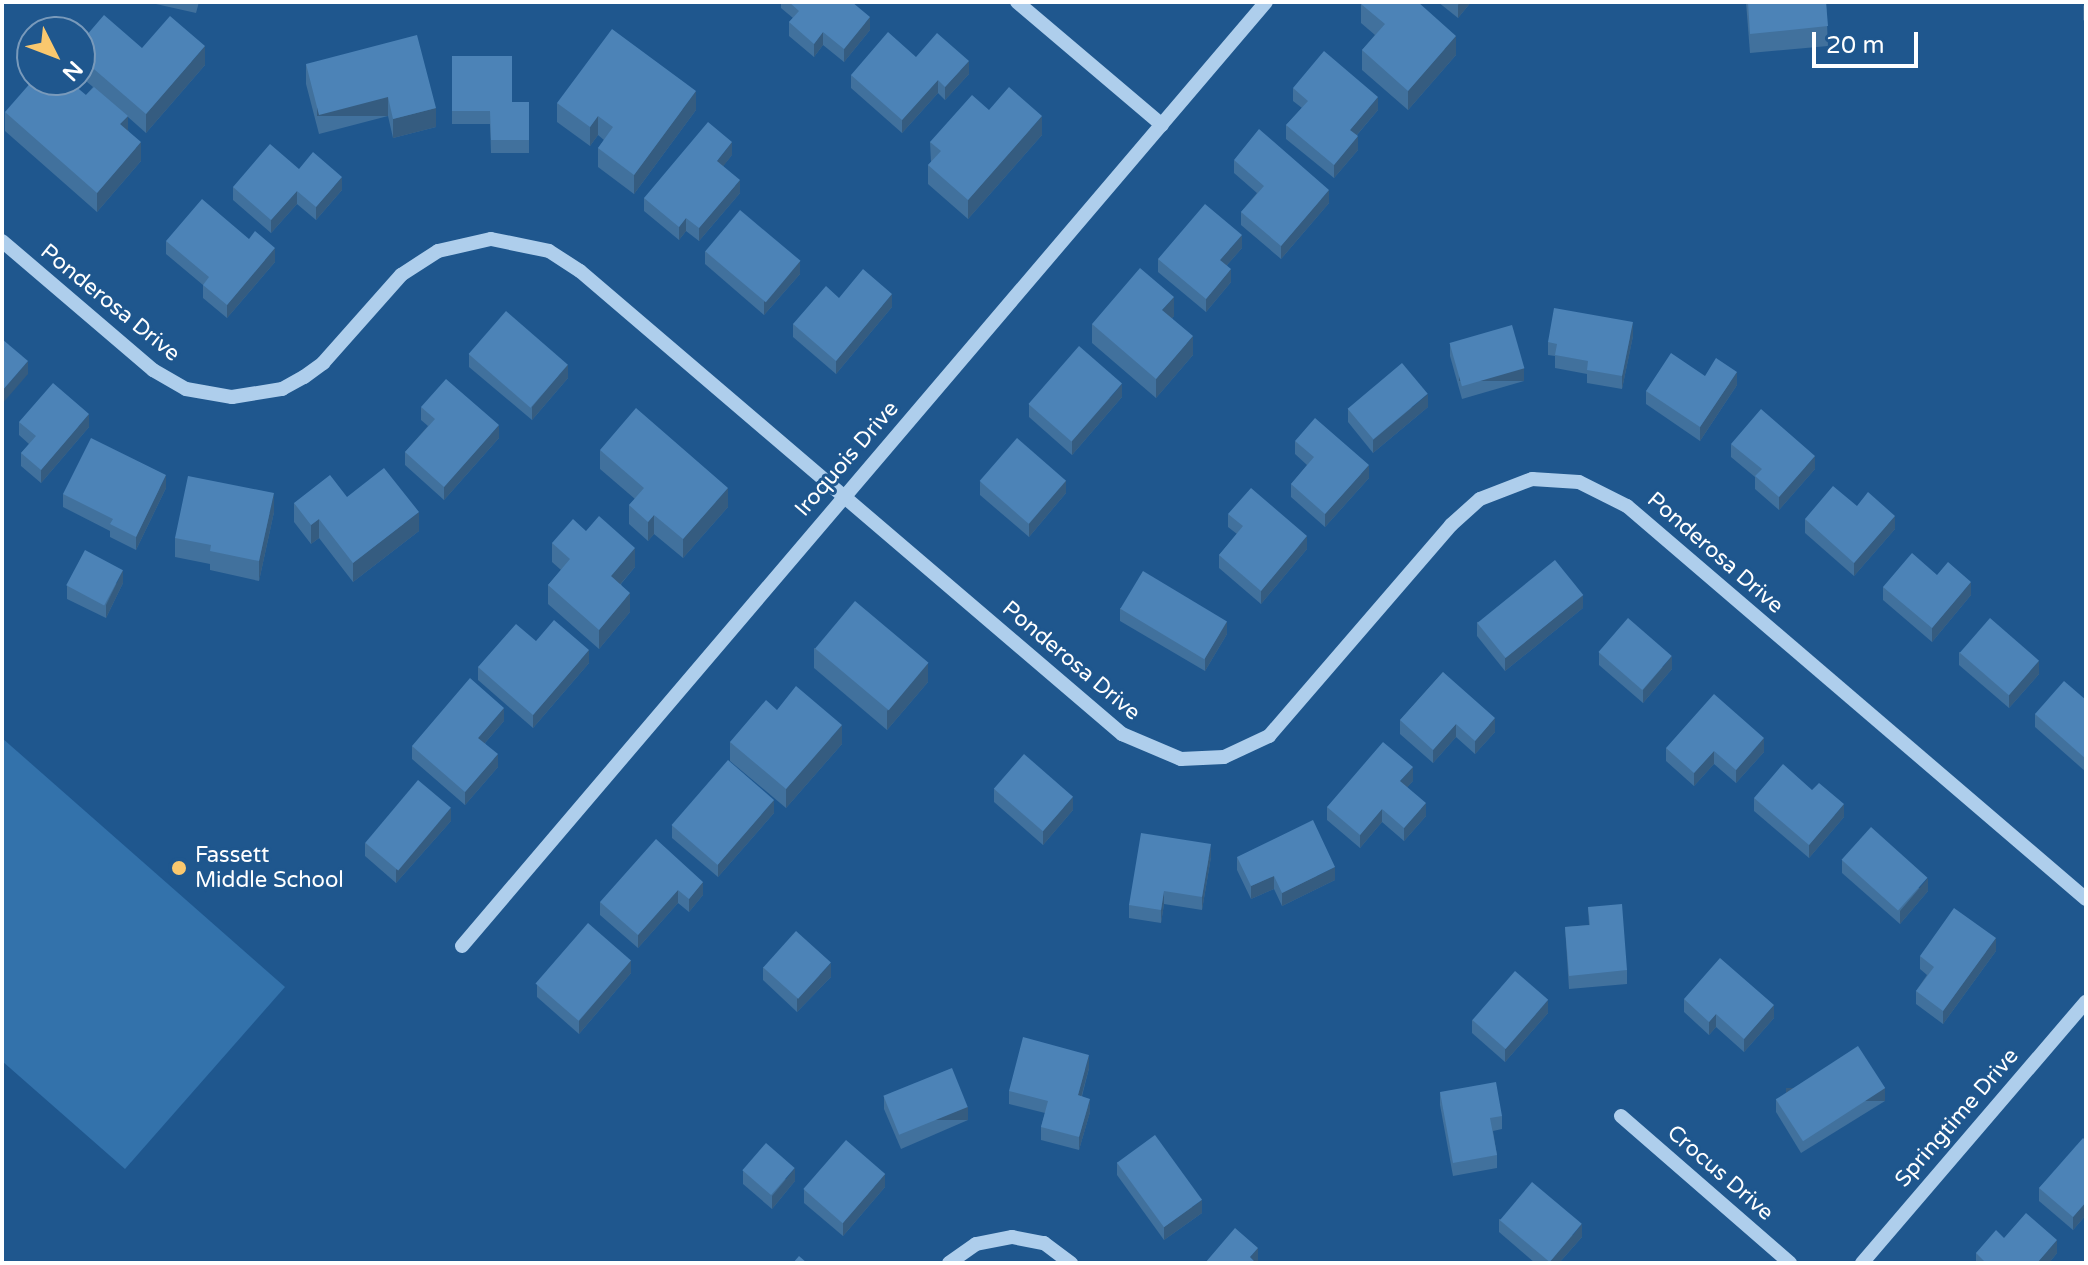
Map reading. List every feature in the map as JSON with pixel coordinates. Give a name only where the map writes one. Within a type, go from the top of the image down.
[{"type":"street","points":[[1017,2],[1162,125]]},
{"type":"street","name":"Iroquois Drive","points":[[462,946],[1266,2]]},
{"type":"street","name":"Ponderosa Drive","points":[[2,241],[153,370],[186,389],[232,397],[282,389],[304,377],[340,345],[401,275],[438,251],[491,239],[538,246],[580,271],[1122,734],[1157,752],[1203,758],[1249,749],[1269,736],[1460,515],[1480,499],[1532,479],[1579,482],[1627,506],[2086,899]]},
{"type":"street","name":"Springtime Drive","points":[[1862,1263],[2086,1002]]},
{"type":"street","name":"Crocus Drive","points":[[1621,1116],[1790,1263]]},
{"type":"street","points":[[949,1263],[976,1244],[1012,1237],[1044,1243],[1071,1263]]},
{"type":"shaded area","points":[[2,738],[285,987],[125,1169],[2,1061]]},
{"type":"building","points":[[789,2],[852,2],[870,17],[844,49],[823,32],[814,44],[789,22],[799,11]]},
{"type":"building","points":[[1418,2],[1456,36],[1408,91],[1362,50],[1385,24],[1361,4]]},
{"type":"building","points":[[1748,2],[1826,2],[1828,26],[1750,34]]},
{"type":"building","points":[[104,15],[142,48],[170,16],[205,46],[146,114],[96,71],[96,24]]},
{"type":"building","points":[[612,29],[696,91],[634,175],[598,148],[613,127],[598,116],[590,127],[557,103]]},
{"type":"building","points":[[888,32],[916,57],[937,33],[969,61],[945,87],[938,80],[902,120],[851,75]]},
{"type":"building","points":[[417,35],[436,108],[393,119],[388,97],[319,115],[306,64]]},
{"type":"building","points":[[1324,51],[1378,97],[1350,130],[1358,136],[1334,165],[1286,125],[1308,101],[1293,88]]},
{"type":"building","points":[[452,56],[512,56],[512,102],[529,102],[529,140],[491,140],[490,111],[452,111]]},
{"type":"building","points":[[1009,87],[1042,116],[968,200],[928,165],[941,151],[930,142],[972,95],[989,110]]},
{"type":"building","points":[[96,89],[128,116],[120,124],[141,142],[97,193],[5,112],[19,96],[96,96]]},
{"type":"building","points":[[708,122],[732,142],[717,161],[740,180],[699,228],[686,218],[679,227],[644,198]]},
{"type":"building","points":[[1259,129],[1329,190],[1281,246],[1241,212],[1264,186],[1234,160]]},
{"type":"building","points":[[270,144],[299,169],[313,152],[342,177],[316,207],[297,191],[271,220],[233,187]]},
{"type":"building","points":[[202,199],[249,239],[255,231],[275,248],[227,305],[203,285],[209,277],[166,241]]},
{"type":"building","points":[[1205,204],[1242,235],[1220,260],[1231,269],[1206,299],[1158,259]]},
{"type":"building","points":[[740,210],[801,261],[766,302],[705,251]]},
{"type":"building","points":[[1140,268],[1174,297],[1162,310],[1193,336],[1156,379],[1092,324]]},
{"type":"building","points":[[863,269],[892,294],[836,361],[793,324],[826,286],[839,298]]},
{"type":"building","points":[[1554,308],[1633,322],[1622,376],[1587,370],[1588,361],[1555,355],[1557,344],[1548,342]]},
{"type":"building","points":[[506,311],[568,365],[530,408],[469,354]]},
{"type":"building","points":[[1512,325],[1524,368],[1462,386],[1450,343]]},
{"type":"building","points":[[2,339],[28,361],[2,391]]},
{"type":"building","points":[[1079,346],[1122,383],[1072,442],[1028,404]]},
{"type":"building","points":[[1671,353],[1705,376],[1716,358],[1737,372],[1700,427],[1646,391]]},
{"type":"building","points":[[1402,363],[1428,394],[1373,439],[1348,409]]},
{"type":"building","points":[[446,379],[499,425],[444,487],[405,452],[435,419],[421,407]]},
{"type":"building","points":[[53,383],[89,414],[41,470],[21,453],[36,436],[19,422]]},
{"type":"building","points":[[636,408],[728,488],[683,539],[654,515],[648,522],[629,505],[644,488],[600,450]]},
{"type":"building","points":[[1761,409],[1815,456],[1779,497],[1755,476],[1762,469],[1731,444]]},
{"type":"building","points":[[1315,418],[1369,465],[1325,514],[1291,484],[1314,457],[1295,441]]},
{"type":"building","points":[[91,438],[166,475],[136,537],[110,524],[113,519],[63,494]]},
{"type":"building","points":[[1017,438],[1066,481],[1029,524],[980,481]]},
{"type":"building","points":[[384,468],[419,512],[353,563],[319,519],[311,525],[294,503],[330,475],[347,497]]},
{"type":"building","points":[[188,476],[274,493],[259,561],[210,551],[211,545],[175,538]]},
{"type":"building","points":[[1833,486],[1857,506],[1868,492],[1895,516],[1854,563],[1805,519]]},
{"type":"building","points":[[1251,488],[1307,536],[1261,591],[1219,555],[1243,526],[1228,514]]},
{"type":"building","points":[[599,516],[635,548],[611,576],[630,593],[599,630],[548,585],[570,559],[552,543],[573,519],[586,531]]},
{"type":"building","points":[[85,550],[123,570],[104,606],[66,585]]},
{"type":"building","points":[[1912,553],[1937,575],[1948,562],[1971,582],[1932,628],[1883,587]]},
{"type":"building","points":[[1555,560],[1583,595],[1506,658],[1477,623]]},
{"type":"building","points":[[1143,571],[1227,621],[1204,659],[1120,609]]},
{"type":"building","points":[[855,601],[929,663],[889,710],[815,648]]},
{"type":"building","points":[[1628,618],[1672,656],[1642,690],[1598,652]]},
{"type":"building","points":[[1990,618],[2039,661],[2009,695],[1960,653]]},
{"type":"building","points":[[554,620],[589,650],[533,715],[478,667],[516,624],[536,641]]},
{"type":"building","points":[[1443,672],[1495,718],[1475,741],[1456,724],[1433,750],[1400,720]]},
{"type":"building","points":[[470,678],[504,708],[478,738],[498,754],[465,792],[412,746]]},
{"type":"building","points":[[2064,681],[2086,700],[2086,759],[2035,714]]},
{"type":"building","points":[[796,686],[842,725],[786,789],[730,742],[766,700],[777,710]]},
{"type":"building","points":[[1714,694],[1764,738],[1736,770],[1714,751],[1694,773],[1666,748]]},
{"type":"building","points":[[1383,742],[1413,767],[1400,781],[1426,803],[1404,828],[1382,809],[1360,835],[1327,807]]},
{"type":"building","points":[[1024,754],[1073,797],[1043,831],[994,789]]},
{"type":"building","points":[[728,760],[774,800],[718,865],[672,825]]},
{"type":"building","points":[[1783,764],[1812,790],[1819,783],[1844,804],[1809,845],[1754,798]]},
{"type":"building","points":[[418,780],[451,808],[398,870],[365,843]]},
{"type":"building","points":[[1313,820],[1335,867],[1282,893],[1274,876],[1251,886],[1237,857]]},
{"type":"building","points":[[1871,827],[1927,878],[1898,911],[1842,860]]},
{"type":"building","points":[[1141,833],[1211,844],[1202,897],[1164,891],[1161,910],[1129,905]]},
{"type":"building","points":[[656,839],[703,882],[689,899],[678,890],[638,935],[600,902]]},
{"type":"building","points":[[1622,904],[1627,970],[1569,976],[1565,927],[1590,925],[1588,907]]},
{"type":"building","points":[[1954,908],[1996,938],[1943,1011],[1916,991],[1934,967],[1920,956]]},
{"type":"building","points":[[588,923],[631,960],[579,1021],[536,983]]},
{"type":"building","points":[[796,931],[831,962],[798,999],[763,967]]},
{"type":"building","points":[[1720,958],[1774,1005],[1744,1039],[1716,1014],[1709,1022],[1684,999]]},
{"type":"building","points":[[1515,971],[1548,1000],[1506,1049],[1472,1020]]},
{"type":"building","points":[[1023,1037],[1089,1055],[1078,1095],[1090,1099],[1079,1137],[1041,1127],[1048,1101],[1009,1091]]},
{"type":"building","points":[[1858,1046],[1885,1088],[1803,1141],[1776,1099]]},
{"type":"building","points":[[952,1068],[968,1107],[899,1135],[883,1096]]},
{"type":"building","points":[[1496,1082],[1502,1116],[1490,1118],[1497,1155],[1453,1163],[1440,1092]]},
{"type":"building","points":[[1155,1135],[1202,1200],[1164,1227],[1117,1163]]},
{"type":"building","points":[[2083,1138],[2086,1141],[2086,1202],[2073,1217],[2039,1188]]},
{"type":"building","points":[[846,1140],[885,1174],[843,1223],[803,1189]]},
{"type":"building","points":[[766,1143],[795,1168],[771,1195],[742,1170]]},
{"type":"building","points":[[1532,1182],[1582,1224],[1550,1262],[1500,1220]]},
{"type":"building","points":[[2026,1213],[2057,1240],[2037,1263],[1982,1263],[1984,1261],[1976,1253],[1996,1230],[2004,1238]]},
{"type":"building","points":[[1235,1228],[1258,1248],[1250,1257],[1256,1263],[1205,1263]]},
{"type":"building","points":[[799,1256],[807,1263],[793,1263]]},
{"type":"place","name":"Fassett Middle School","points":[[179,868]]}]
